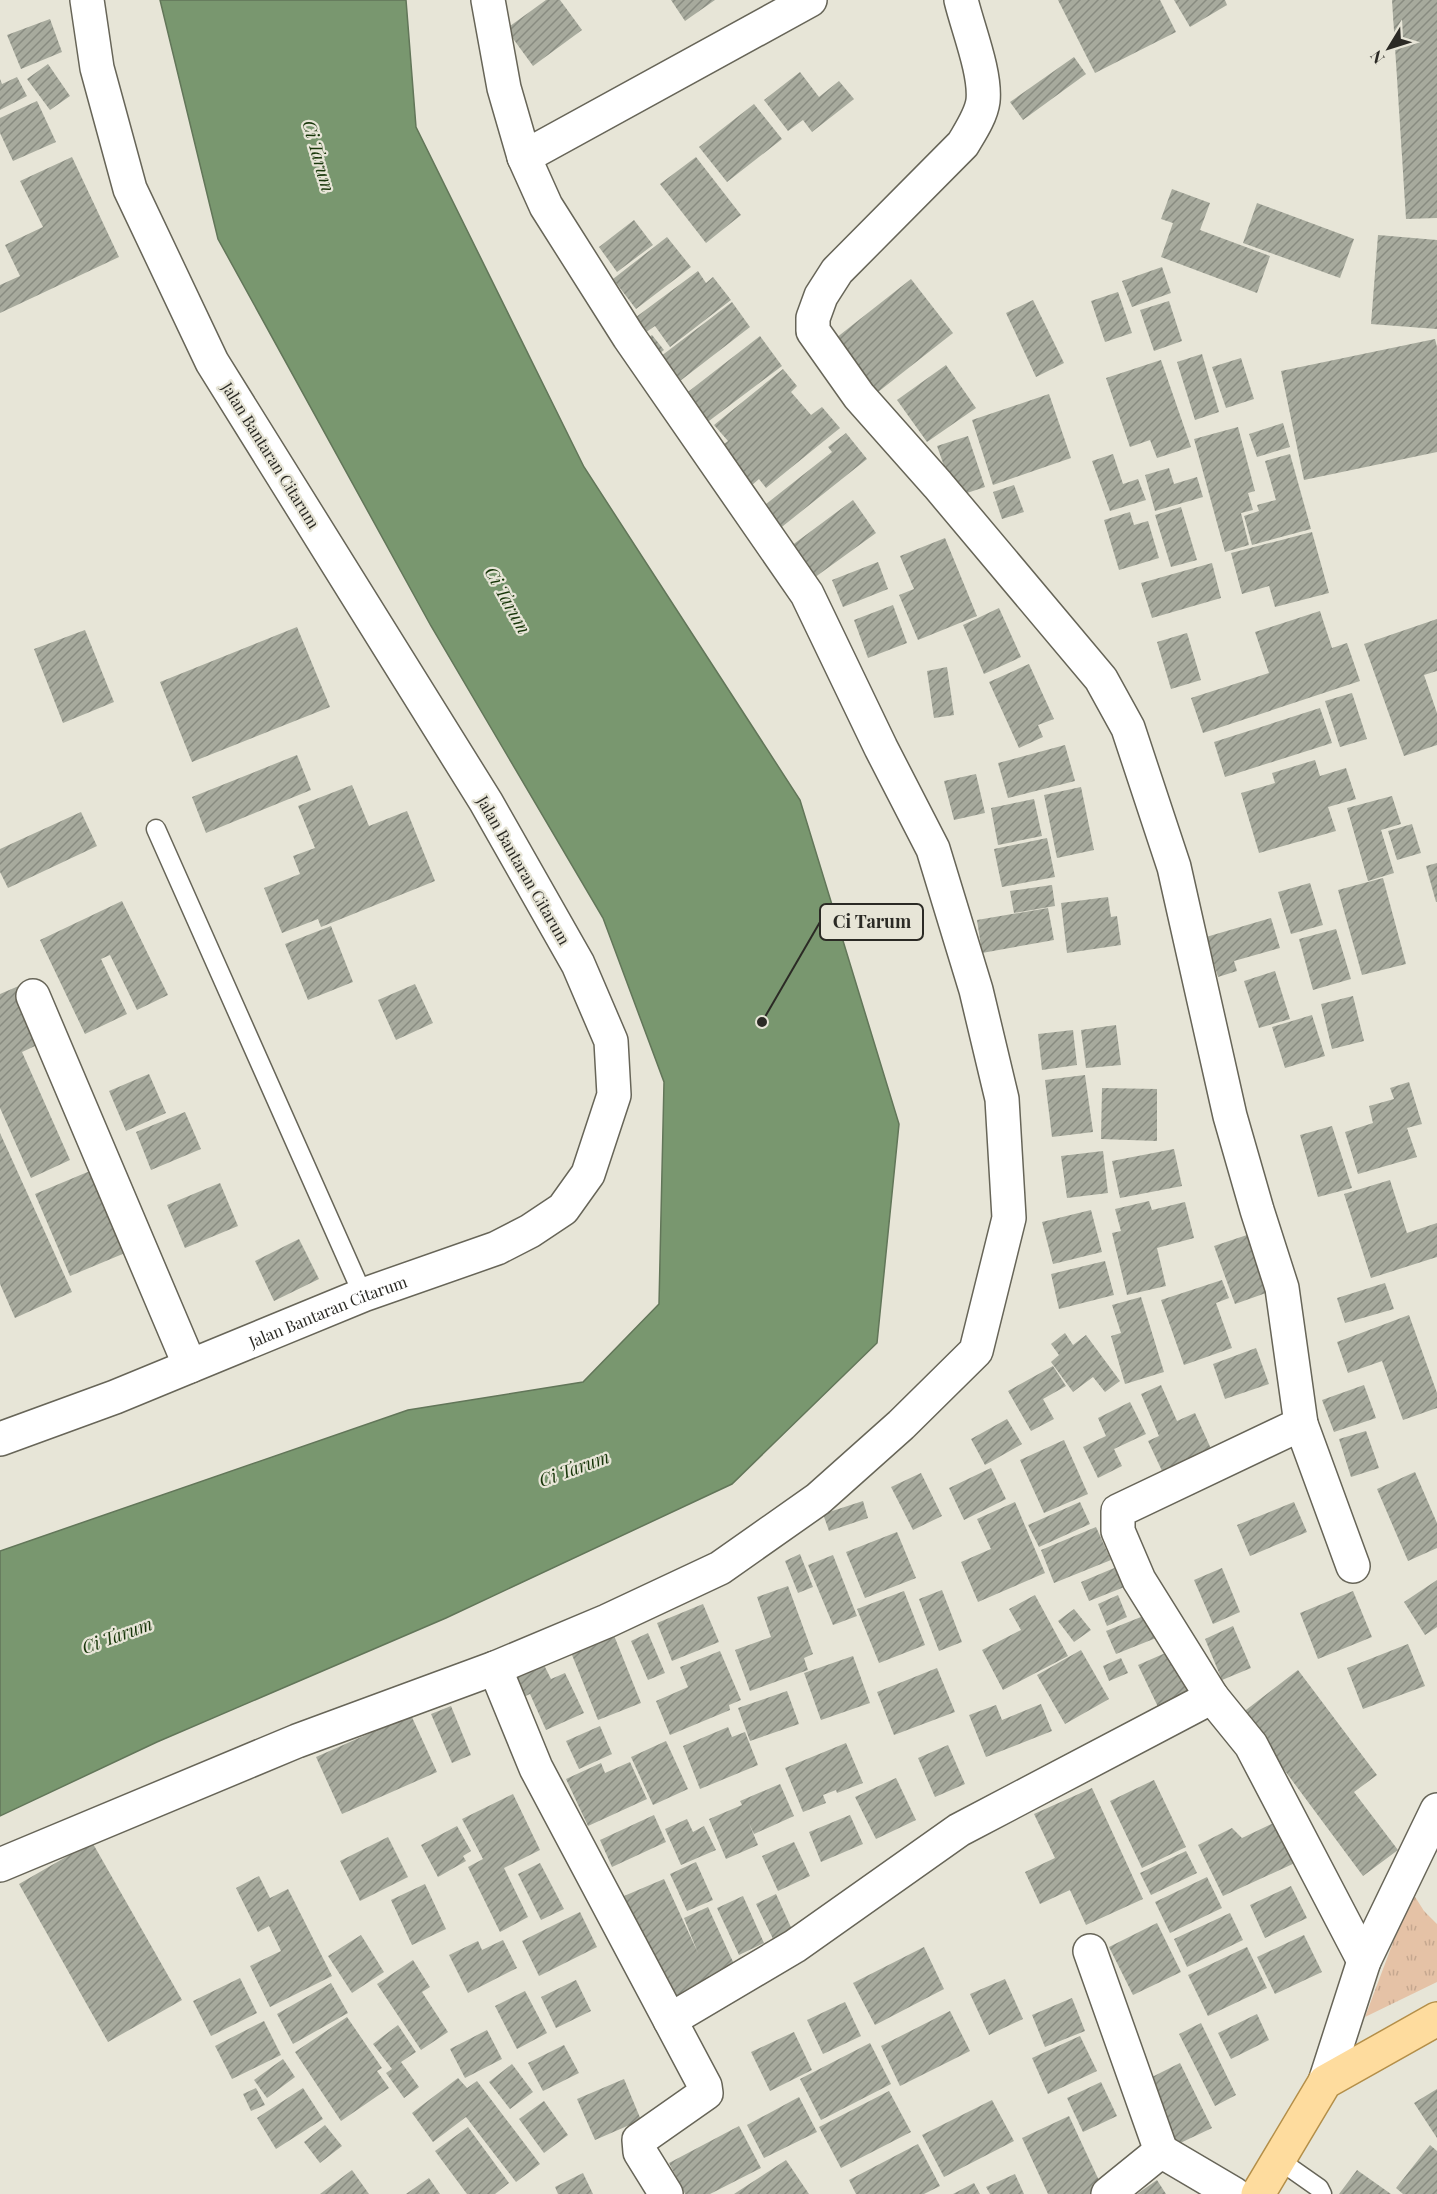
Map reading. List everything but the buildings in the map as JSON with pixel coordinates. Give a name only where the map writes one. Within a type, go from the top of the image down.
[{"type":"main road","points":[[1258,2194],[1325,2082],[1437,2019]]},
{"type":"street","name":"Jalan Bantaran Citarum","points":[[0,1438],[115,1397],[363,1295],[496,1248],[530,1231],[563,1209],[588,1174],[614,1095],[611,1041],[578,964],[486,802],[212,362],[130,189],[97,68],[87,0]]},
{"type":"street","points":[[0,1865],[297,1741],[495,1668],[607,1621],[720,1568],[826,1492],[902,1425],[976,1351],[1009,1218],[1002,1099],[976,990],[933,849],[881,748],[807,594],[629,337],[546,206],[524,157],[504,88],[488,0]]},
{"type":"street","points":[[524,157],[810,0]]},
{"type":"street","points":[[961,0],[981,72],[983,102],[973,126],[963,144],[837,271],[821,296],[813,318],[813,331],[859,396],[953,503],[1101,679],[1128,728],[1174,867],[1230,1116],[1282,1288],[1301,1424],[1353,1566]]},
{"type":"street","points":[[33,996],[190,1366]]},
{"type":"street","points":[[1301,1424],[1118,1510],[1118,1531],[1139,1580],[1212,1697],[1251,1745],[1364,1962]]},
{"type":"street","points":[[495,1668],[536,1768],[706,2090],[706,2093],[639,2140],[639,2151],[666,2194]]},
{"type":"street","points":[[670,2020],[795,1946],[959,1830],[1212,1697]]},
{"type":"street","points":[[1325,2082],[1364,1962],[1437,1810]]},
{"type":"street","points":[[1090,1951],[1161,2151],[1234,2194]]},
{"type":"street","points":[[1108,2194],[1161,2151]]},
{"type":"lane","points":[[156,830],[363,1295]]},
{"type":"lane","points":[[1279,2160],[1319,2188],[1322,2194]]},
{"type":"green space","points":[[1412,1892],[1424,1911],[1437,1924],[1437,1982],[1365,2017]]},
{"type":"water","points":[[160,0],[406,0],[416,127],[584,467],[800,800],[899,1124],[877,1343],[732,1484],[446,1618],[157,1742],[0,1816],[0,1551],[408,1410],[583,1382],[659,1304],[664,1082],[603,918],[431,626],[218,239]]},
{"type":"place","name":"Ci Tarum","points":[[762,1022]]}]
